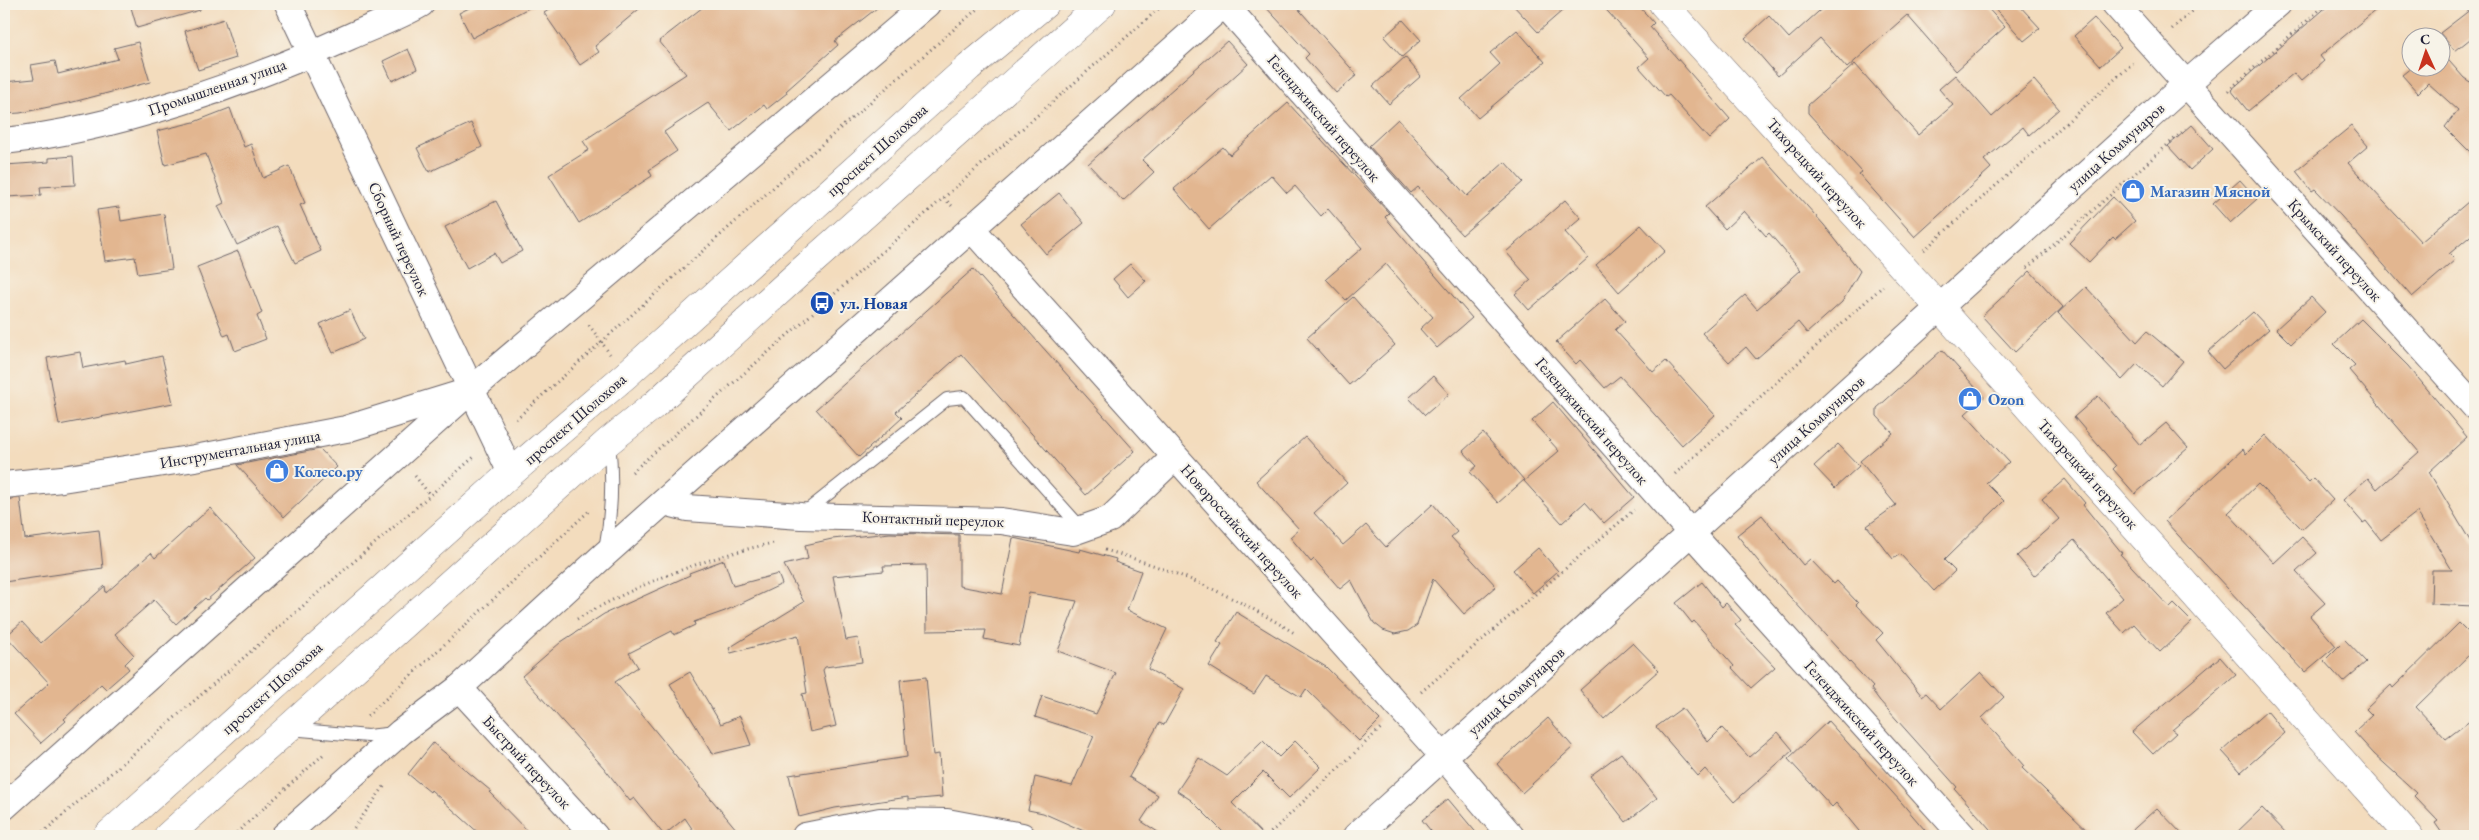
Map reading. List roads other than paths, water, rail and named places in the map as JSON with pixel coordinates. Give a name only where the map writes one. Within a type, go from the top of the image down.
[{"type":"main road","name":"проспект Шолохова","points":[[107,836],[511,473],[633,369],[970,67],[1045,4]]},
{"type":"main road","points":[[168,836],[609,441],[654,405],[798,274],[1102,4]]},
{"type":"main road","name":"Тихорецкий переулок","points":[[1663,4],[1940,308],[2410,836]]},
{"type":"street","name":"Сборный переулок","points":[[288,4],[511,473]]},
{"type":"street","name":"Промышленная улица","points":[[4,140],[113,120],[194,97],[311,54],[421,4]]},
{"type":"street","points":[[284,836],[401,732],[459,688],[604,555],[1224,4]]},
{"type":"street","name":"Геленджикский переулок","points":[[1224,4],[1691,533],[1963,836]]},
{"type":"street","name":"Крымский переулок","points":[[2115,4],[2475,407]]},
{"type":"street","name":"улица Коммунаров","points":[[1356,836],[2186,84],[2278,4]]},
{"type":"street","points":[[4,807],[470,390],[914,8]]},
{"type":"street","name":"Новороссийский переулок","points":[[971,228],[1443,756],[1511,836]]},
{"type":"street","name":"Инструментальная улица","points":[[4,485],[62,479],[195,458],[346,429],[470,390]]},
{"type":"street","name":"Контактный переулок","points":[[664,502],[686,508],[801,516],[1001,521],[1073,532],[1110,519],[1175,457]]},
{"type":"street","name":"Быстрый переулок","points":[[459,688],[595,836]]},
{"type":"street","points":[[805,836],[880,821],[947,822],[1022,836]]},
{"type":"lane","points":[[801,516],[947,399],[964,397],[1082,529]]},
{"type":"lane","points":[[604,555],[611,519],[612,474],[609,441]]},
{"type":"lane","points":[[288,729],[368,736],[401,732]]},
{"type":"place","name":"Магазин Мясной","points":[[2133,191]]},
{"type":"place","name":"ул. Новая","points":[[822,303]]},
{"type":"place","name":"Ozon","points":[[1970,399]]},
{"type":"place","name":"Колесо.ру","points":[[277,471]]}]
